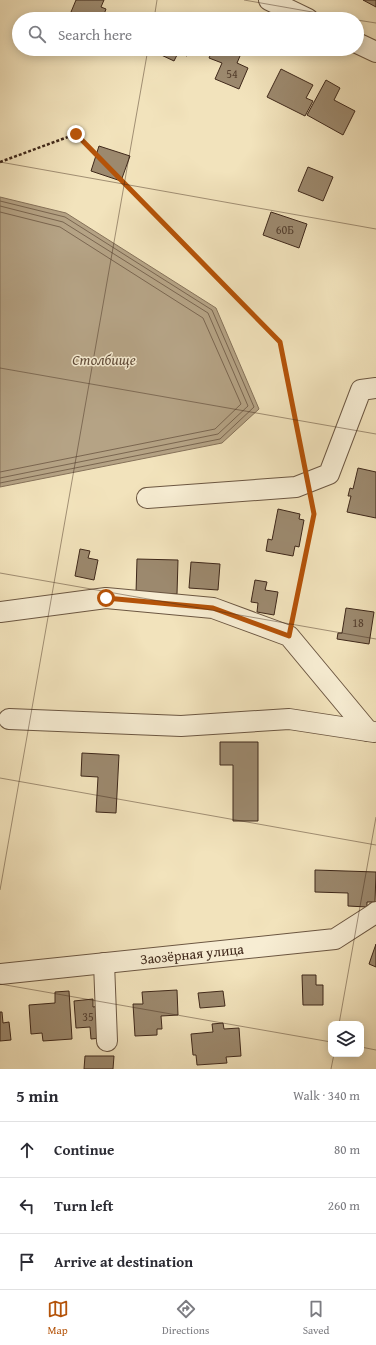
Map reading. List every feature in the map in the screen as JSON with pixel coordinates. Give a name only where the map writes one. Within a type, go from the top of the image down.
[{"type":"street","points":[[269,0],[294,12]]},
{"type":"street","points":[[364,46],[376,52]]},
{"type":"street","points":[[147,498],[296,487],[329,474],[361,390],[376,388]]},
{"type":"street","points":[[0,612],[106,598],[213,608],[289,636],[372,732]]},
{"type":"street","points":[[9,719],[181,726],[289,719],[372,732]]},
{"type":"street","name":"Заозёрная улица","points":[[0,974],[335,939],[375,914]]},
{"type":"street","points":[[104,963],[107,1040]]},
{"type":"path","points":[[0,162],[76,134],[280,342],[304,467]]},
{"type":"path","points":[[289,636],[314,514],[311,499]]},
{"type":"water","name":"Столбище","points":[[0,197],[66,213],[216,308],[259,409],[222,443],[0,487]]},
{"type":"building","points":[[76,0],[104,0],[101,7],[106,9],[105,12],[71,12]]},
{"type":"building","points":[[363,0],[376,0],[376,7]]},
{"type":"building","points":[[163,56],[176,56],[174,61]]},
{"type":"building","points":[[210,56],[240,56],[237,63],[248,68],[239,89],[215,79],[222,63],[209,58]]},
{"type":"building","points":[[281,69],[313,85],[306,98],[313,101],[305,116],[267,97]]},
{"type":"building","points":[[326,80],[340,88],[334,100],[355,111],[343,135],[307,115]]},
{"type":"building","points":[[99,146],[130,156],[121,181],[91,171]]},
{"type":"building","points":[[308,167],[333,177],[323,201],[298,191]]},
{"type":"building","points":[[271,212],[307,224],[299,248],[263,235]]},
{"type":"building","points":[[358,468],[376,472],[376,518],[347,512],[351,496],[348,496],[350,488],[353,489]]},
{"type":"building","points":[[278,509],[300,514],[299,519],[304,520],[299,547],[295,546],[293,556],[266,551],[268,539],[272,540]]},
{"type":"building","points":[[80,549],[90,551],[88,558],[98,560],[94,580],[75,576]]},
{"type":"building","points":[[137,559],[178,560],[177,594],[136,593]]},
{"type":"building","points":[[191,562],[220,564],[218,590],[189,588]]},
{"type":"building","points":[[255,580],[267,582],[265,590],[278,592],[274,615],[257,612],[258,603],[251,602]]},
{"type":"building","points":[[346,608],[374,612],[369,644],[337,639],[338,633],[342,633]]},
{"type":"building","points":[[220,742],[258,742],[258,821],[233,821],[233,765],[220,765]]},
{"type":"building","points":[[82,753],[119,755],[116,813],[96,812],[98,777],[81,776]]},
{"type":"building","points":[[315,870],[376,872],[375,902],[367,902],[367,907],[348,906],[348,893],[315,892]]},
{"type":"building","points":[[376,944],[376,967],[369,964]]},
{"type":"building","points":[[302,975],[316,975],[316,985],[323,985],[323,1005],[303,1005]]},
{"type":"building","points":[[177,990],[178,1015],[161,1016],[162,1029],[157,1029],[157,1035],[135,1036],[133,1004],[143,1004],[142,992]]},
{"type":"building","points":[[69,991],[72,1039],[43,1041],[42,1033],[31,1034],[29,1005],[55,1003],[55,992]]},
{"type":"building","points":[[223,991],[225,1006],[200,1008],[198,993]]},
{"type":"building","points":[[93,999],[93,1007],[100,1006],[102,1038],[91,1039],[90,1027],[76,1028],[74,1001]]},
{"type":"building","points":[[0,1012],[2,1012],[3,1023],[9,1022],[11,1040],[0,1041]]},
{"type":"building","points":[[223,1023],[224,1029],[239,1028],[241,1056],[226,1057],[227,1063],[197,1065],[196,1055],[193,1055],[191,1034],[213,1032],[212,1024]]},
{"type":"building","points":[[85,1056],[114,1056],[113,1069],[84,1069]]},
{"type":"route","points":[[76,134],[280,342],[314,514],[289,636],[213,608],[106,598]]}]
